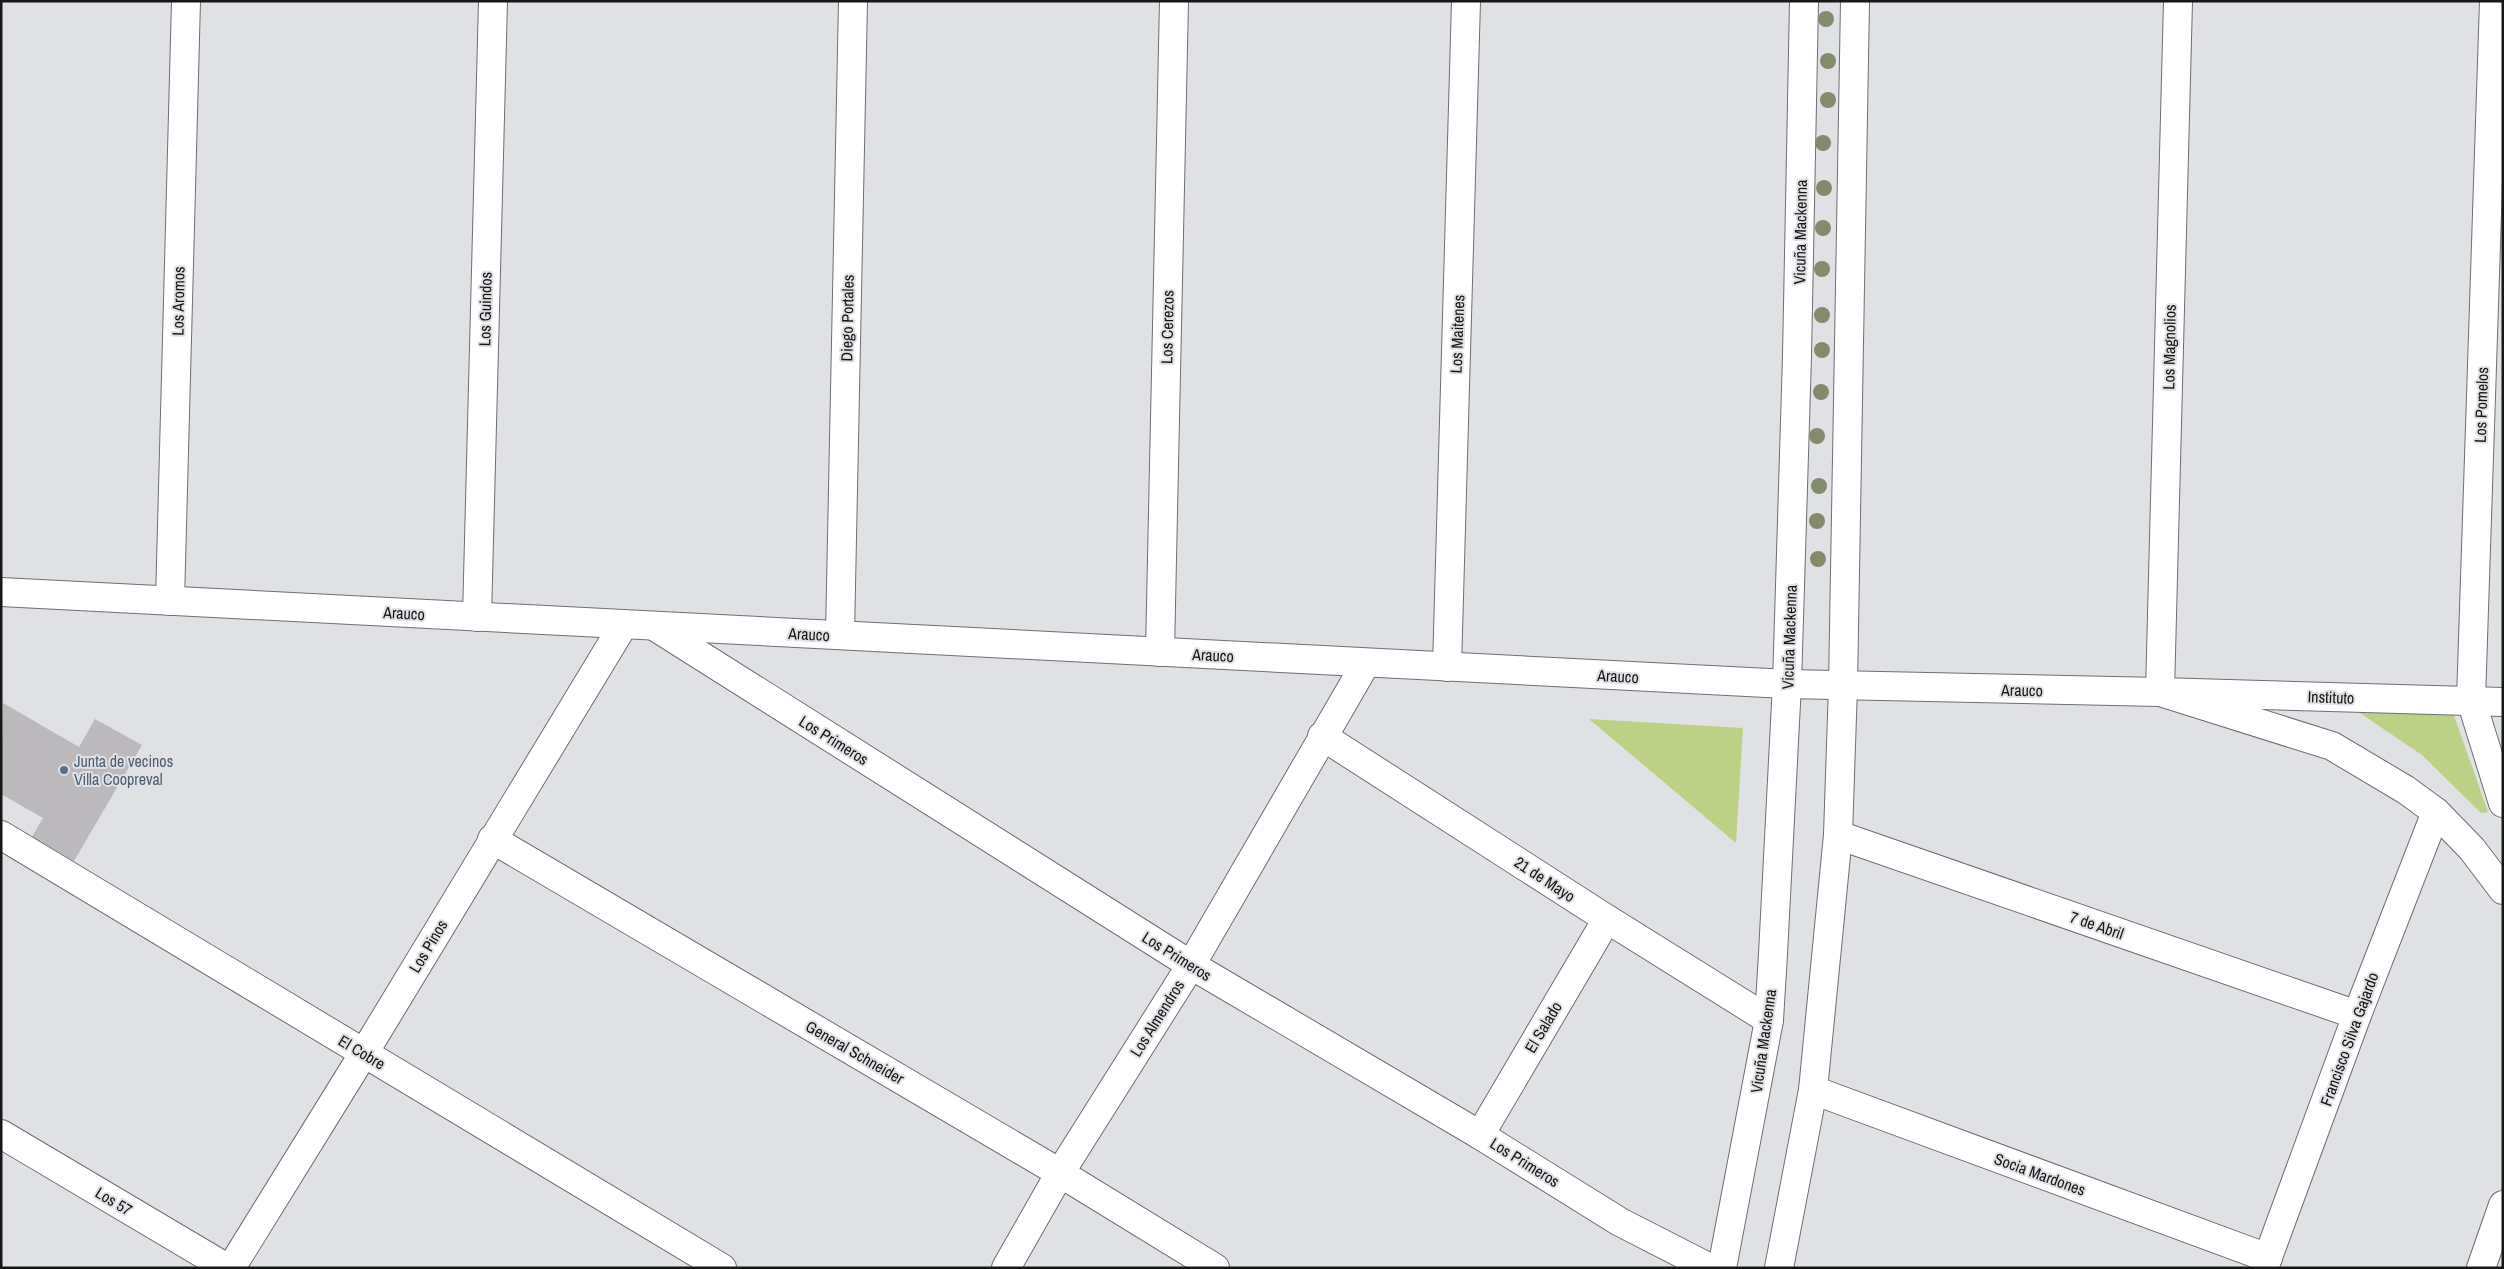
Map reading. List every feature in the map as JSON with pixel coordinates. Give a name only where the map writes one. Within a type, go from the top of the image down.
[{"type":"street","name":"Los Aromos","points":[[170,601],[186,1]]},
{"type":"street","name":"Los Guindos","points":[[477,617],[493,1]]},
{"type":"street","name":"Diego Portales","points":[[840,635],[853,1]]},
{"type":"street","name":"Los Cerezos","points":[[1160,652],[1174,1]]},
{"type":"street","name":"Los Maitenes","points":[[1447,667],[1466,1]]},
{"type":"street","name":"Vicuña Mackenna","points":[[1722,1268],[1769,1020],[1787,684],[1797,356],[1804,1]]},
{"type":"street","points":[[1779,1268],[1812,1090],[1838,835],[1843,686],[1855,1]]},
{"type":"street","name":"Los Magnolios","points":[[2160,692],[2178,1]]},
{"type":"street","name":"Los Pomelos","points":[[2494,1],[2471,700],[2503,803]]},
{"type":"street","name":"Arauco","points":[[1,592],[1787,684],[2160,692],[2332,746],[2406,790],[2436,812],[2472,849],[2503,890]]},
{"type":"street","name":"Los Pinos","points":[[231,1268],[364,1053],[624,624]]},
{"type":"street","name":"Los Primeros","points":[[654,626],[1191,965],[1480,1134],[1620,1222],[1710,1268]]},
{"type":"street","name":"Los Almendros","points":[[1006,1268],[1060,1173],[1191,965],[1366,663]]},
{"type":"street","name":"Instituto","points":[[2160,692],[2503,702]]},
{"type":"street","name":"21 de Mayo","points":[[1322,736],[1607,919],[1769,1020]]},
{"type":"street","name":"Francisco Silva Gajardo","points":[[2266,1263],[2357,1015],[2436,812]]},
{"type":"street","name":"El Cobre","points":[[1,835],[722,1268]]},
{"type":"street","name":"7 de Abril","points":[[1838,835],[2357,1015]]},
{"type":"street","name":"General Schneider","points":[[492,839],[1060,1173],[1215,1268]]},
{"type":"street","name":"El Salado","points":[[1480,1134],[1607,919]]},
{"type":"street","name":"Socia Mardones","points":[[1812,1090],[2266,1263]]},
{"type":"street","name":"Los 57","points":[[1,1134],[227,1268]]},
{"type":"street","points":[[2481,1268],[2503,1205]]},
{"type":"green space","points":[[2351,707],[2452,710],[2488,812],[2481,813],[2422,755]]},
{"type":"green space","points":[[1589,719],[1743,728],[1736,843]]},
{"type":"building","name":"Junta de vecinos Villa Coopreval","points":[[3,703],[79,747],[95,719],[142,745],[74,861],[32,837],[43,818],[1,794]]},
{"type":"place","name":"Junta de vecinos Villa Coopreval","points":[[64,770]]}]
